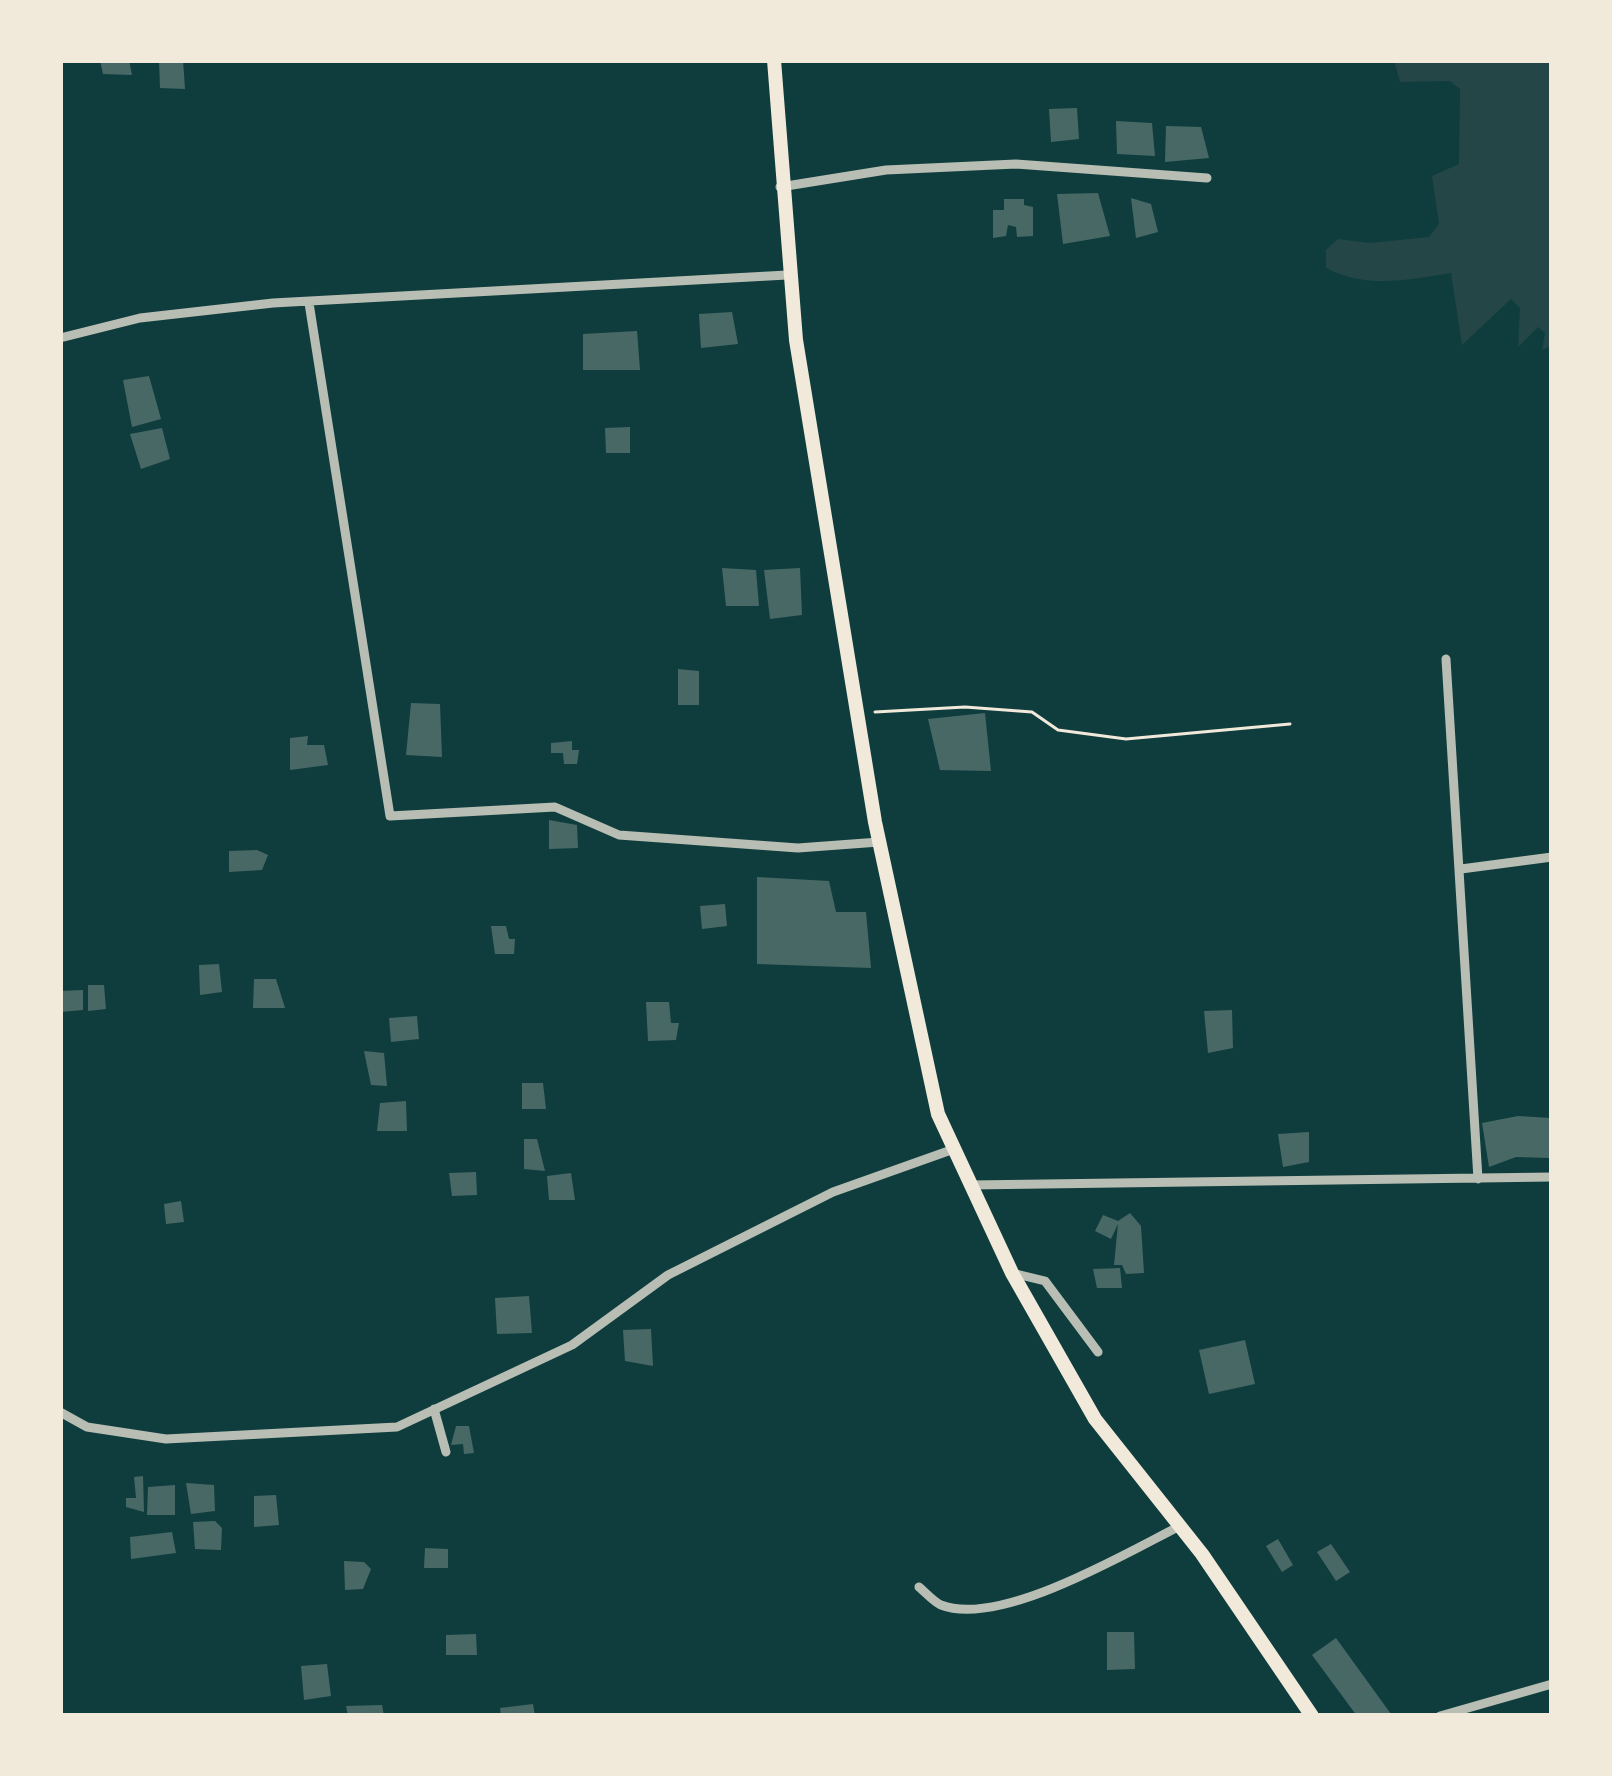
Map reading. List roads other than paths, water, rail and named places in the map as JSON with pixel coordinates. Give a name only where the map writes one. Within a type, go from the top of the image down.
[{"type":"main road","points":[[774,60],[788,275],[879,842],[938,1114],[1012,1273],[1095,1420],[1180,1526],[1312,1716]]},
{"type":"street","points":[[780,187],[886,170],[1016,164],[1208,178]]},
{"type":"street","points":[[60,338],[140,318],[309,303],[788,275]]},
{"type":"street","points":[[309,303],[390,816],[555,807],[619,835],[798,848],[879,842]]},
{"type":"street","points":[[1446,659],[1478,1179]]},
{"type":"street","points":[[1461,869],[1552,857]]},
{"type":"street","points":[[60,1412],[87,1427],[166,1439],[397,1427],[572,1345],[668,1276],[833,1192],[954,1149]]},
{"type":"street","points":[[970,1185],[1552,1177]]},
{"type":"street","points":[[1012,1273],[1045,1281],[1098,1352]]},
{"type":"street","points":[[434,1408],[446,1452]]},
{"type":"street","points":[[919,1587],[941,1605],[998,1606],[1054,1588],[1180,1526]]},
{"type":"street","points":[[1440,1716],[1552,1684]]}]
